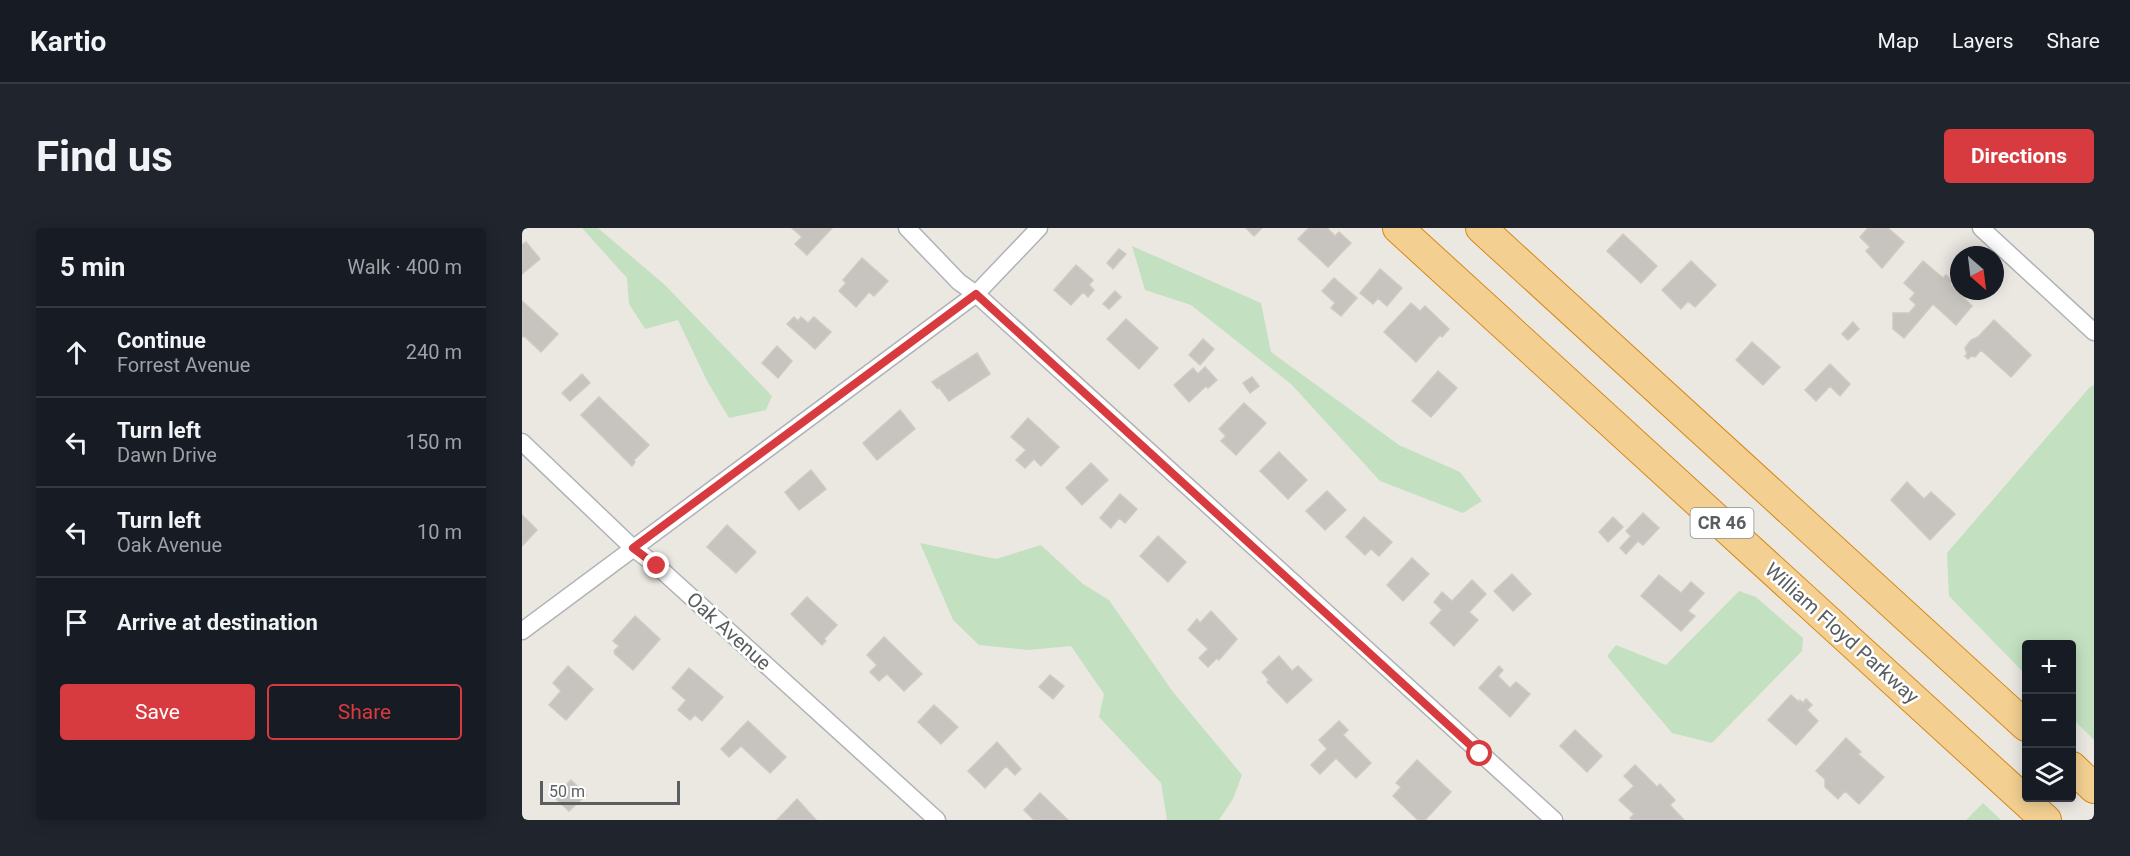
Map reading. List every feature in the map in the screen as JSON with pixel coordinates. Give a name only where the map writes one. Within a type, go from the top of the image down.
[{"type":"highway","name":"William Floyd Parkway","points":[[1398,228],[2046,820]]},
{"type":"highway","name":"CR 46","points":[[1481,228],[2022,722]]},
{"type":"highway","points":[[2076,771],[2094,788]]},
{"type":"street","points":[[907,228],[959,282],[976,294],[1554,820]]},
{"type":"street","points":[[522,631],[976,294],[1039,228]]},
{"type":"street","points":[[1981,228],[2094,332]]},
{"type":"street","name":"Oak Avenue","points":[[522,442],[633,548],[657,566],[937,820]]},
{"type":"green space","points":[[582,228],[598,228],[665,285],[772,396],[766,410],[729,418],[707,381],[678,320],[645,329],[629,304],[627,278]]},
{"type":"green space","points":[[1132,246],[1261,303],[1271,352],[1399,445],[1460,472],[1482,501],[1463,513],[1380,481],[1291,384],[1191,305],[1145,290]]},
{"type":"green space","points":[[2094,385],[2094,740],[2076,722],[2076,640],[2022,640],[2022,671],[1949,596],[1947,553]]},
{"type":"green space","points":[[920,543],[996,559],[1041,545],[1083,584],[1109,600],[1173,692],[1242,775],[1233,799],[1219,820],[1167,820],[1161,783],[1099,717],[1104,694],[1071,646],[1029,650],[979,645],[953,620]]},
{"type":"green space","points":[[1739,591],[1756,597],[1803,638],[1802,651],[1712,743],[1672,733],[1607,656],[1616,645],[1666,665]]},
{"type":"green space","points":[[1983,803],[2001,820],[1966,820]]},
{"type":"building","points":[[792,228],[832,228],[807,255],[795,244],[802,237]]},
{"type":"building","points":[[1246,228],[1262,228],[1254,236]]},
{"type":"building","points":[[1309,228],[1327,228],[1335,236],[1339,232],[1351,243],[1328,267],[1298,239]]},
{"type":"building","points":[[1868,228],[1888,228],[1904,242],[1882,268],[1866,251],[1870,247],[1860,237]]},
{"type":"building","points":[[1623,234],[1657,266],[1641,283],[1607,251]]},
{"type":"building","points":[[526,242],[540,259],[522,274],[522,245]]},
{"type":"building","points":[[1119,249],[1126,254],[1113,269],[1107,263]]},
{"type":"building","points":[[862,258],[888,281],[874,296],[869,292],[856,307],[839,291],[846,283],[843,280]]},
{"type":"building","points":[[1691,261],[1716,285],[1695,307],[1688,301],[1681,309],[1662,290]]},
{"type":"building","points":[[1923,261],[1943,278],[1946,275],[1950,278],[1950,300],[1966,300],[1972,306],[1956,325],[1933,304],[1904,338],[1893,329],[1893,313],[1909,313],[1916,305],[1910,299],[1915,293],[1904,283]]},
{"type":"building","points":[[1076,265],[1093,280],[1089,285],[1094,290],[1088,297],[1083,292],[1071,305],[1054,290]]},
{"type":"building","points":[[1380,269],[1402,288],[1387,306],[1378,298],[1373,304],[1360,293]]},
{"type":"building","points":[[1334,278],[1357,298],[1341,316],[1331,308],[1335,303],[1322,291]]},
{"type":"building","points":[[1115,291],[1121,297],[1109,309],[1103,304]]},
{"type":"building","points":[[522,301],[558,334],[541,352],[524,336],[522,337]]},
{"type":"building","points":[[1411,303],[1420,311],[1425,306],[1449,329],[1442,337],[1440,335],[1416,362],[1384,332]]},
{"type":"building","points":[[794,317],[798,321],[801,317],[808,323],[814,317],[831,332],[815,349],[787,324]]},
{"type":"building","points":[[1126,319],[1158,348],[1139,369],[1107,339]]},
{"type":"building","points":[[1994,320],[2031,355],[2011,377],[1981,350],[1975,357],[1971,356],[1968,359],[1965,356],[1967,354],[1965,348],[1971,340],[1978,337]]},
{"type":"building","points":[[1853,322],[1859,329],[1848,340],[1842,334]]},
{"type":"building","points":[[1203,339],[1214,349],[1200,365],[1189,355]]},
{"type":"building","points":[[1752,342],[1780,367],[1763,385],[1736,360]]},
{"type":"building","points":[[777,346],[792,361],[778,378],[762,363]]},
{"type":"building","points":[[977,353],[990,374],[949,401],[939,387],[937,388],[932,382]]},
{"type":"building","points":[[1830,364],[1850,384],[1840,396],[1830,386],[1816,401],[1805,390]]},
{"type":"building","points":[[1205,367],[1217,380],[1208,388],[1206,386],[1189,402],[1174,385],[1193,368],[1198,374]]},
{"type":"building","points":[[1438,371],[1457,388],[1431,417],[1412,401]]},
{"type":"building","points":[[582,374],[590,383],[570,401],[562,393]]},
{"type":"building","points":[[1252,377],[1259,386],[1250,393],[1243,383]]},
{"type":"building","points":[[599,397],[649,445],[634,460],[632,466],[581,415]]},
{"type":"building","points":[[1244,403],[1266,423],[1236,455],[1221,441],[1226,436],[1219,429]]},
{"type":"building","points":[[900,410],[915,429],[877,460],[863,443]]},
{"type":"building","points":[[1028,418],[1059,447],[1041,466],[1034,459],[1025,468],[1016,460],[1026,450],[1011,437]]},
{"type":"building","points":[[1279,452],[1307,480],[1288,499],[1260,471]]},
{"type":"building","points":[[1091,463],[1108,480],[1082,505],[1066,488]]},
{"type":"building","points":[[811,470],[826,489],[799,510],[785,492]]},
{"type":"building","points":[[1907,482],[1924,499],[1931,492],[1955,514],[1930,540],[1891,500]]},
{"type":"building","points":[[1327,491],[1346,510],[1325,530],[1306,511]]},
{"type":"building","points":[[1120,494],[1137,509],[1125,523],[1119,518],[1111,528],[1100,518]]},
{"type":"building","points":[[1643,513],[1659,528],[1643,545],[1638,541],[1626,554],[1620,548],[1631,536],[1626,531]]},
{"type":"building","points":[[522,515],[537,530],[522,546]]},
{"type":"building","points":[[1364,517],[1392,542],[1379,556],[1371,549],[1365,555],[1346,537]]},
{"type":"building","points":[[1613,517],[1623,527],[1608,542],[1599,532]]},
{"type":"building","points":[[727,525],[756,552],[736,573],[707,547]]},
{"type":"building","points":[[1158,536],[1186,562],[1168,582],[1140,556]]},
{"type":"building","points":[[1412,558],[1429,574],[1403,601],[1387,585]]},
{"type":"building","points":[[1512,574],[1531,594],[1513,611],[1494,591]]},
{"type":"building","points":[[1659,575],[1681,593],[1691,582],[1704,593],[1688,611],[1695,616],[1681,631],[1641,596]]},
{"type":"building","points":[[1472,580],[1486,594],[1469,612],[1478,620],[1454,646],[1430,623],[1442,610],[1434,602],[1442,592],[1452,601]]},
{"type":"building","points":[[807,597],[837,625],[824,639],[826,641],[822,645],[791,614]]},
{"type":"building","points":[[1211,611],[1237,639],[1219,660],[1217,658],[1208,667],[1199,658],[1208,649],[1188,630],[1197,619],[1200,623]]},
{"type":"building","points":[[635,616],[660,639],[633,670],[615,654],[614,651],[619,646],[613,641]]},
{"type":"building","points":[[884,637],[922,674],[904,691],[887,674],[879,681],[870,672],[877,665],[867,655]]},
{"type":"building","points":[[1279,656],[1292,671],[1298,666],[1312,680],[1287,703],[1267,682],[1269,680],[1262,672]]},
{"type":"building","points":[[568,666],[593,689],[566,720],[549,705],[561,691],[553,683]]},
{"type":"building","points":[[1499,666],[1503,670],[1498,676],[1510,688],[1516,682],[1530,694],[1510,717],[1479,688]]},
{"type":"building","points":[[689,668],[723,697],[702,721],[695,715],[690,720],[678,710],[686,700],[672,688]]},
{"type":"building","points":[[1050,675],[1064,686],[1053,699],[1039,687]]},
{"type":"building","points":[[1791,695],[1799,702],[1800,700],[1803,703],[1806,699],[1812,705],[1807,710],[1818,721],[1796,745],[1768,720]]},
{"type":"building","points":[[934,705],[958,727],[941,744],[918,722]]},
{"type":"building","points":[[748,721],[786,757],[770,773],[741,746],[729,757],[721,749]]},
{"type":"building","points":[[1339,721],[1348,730],[1343,735],[1371,763],[1356,778],[1336,758],[1320,774],[1311,765],[1327,749],[1319,740]]},
{"type":"building","points":[[1575,730],[1602,756],[1587,772],[1560,746]]},
{"type":"building","points":[[1846,738],[1861,752],[1858,754],[1884,777],[1859,804],[1845,791],[1838,799],[1825,787],[1825,779],[1816,771]]},
{"type":"building","points":[[997,742],[1021,769],[1015,775],[1006,766],[985,788],[968,771]]},
{"type":"building","points":[[1417,760],[1451,792],[1425,820],[1418,820],[1393,796],[1401,787],[1396,783]]},
{"type":"building","points":[[1635,765],[1657,787],[1660,784],[1675,800],[1670,805],[1684,820],[1632,820],[1630,818],[1634,814],[1619,800],[1634,786],[1624,776]]},
{"type":"building","points":[[571,780],[586,795],[569,811],[554,797]]},
{"type":"building","points":[[1040,793],[1068,820],[1034,820],[1024,810]]},
{"type":"building","points":[[797,799],[816,820],[777,820]]},
{"type":"route","points":[[657,566],[633,548],[976,294],[1480,754]]}]
